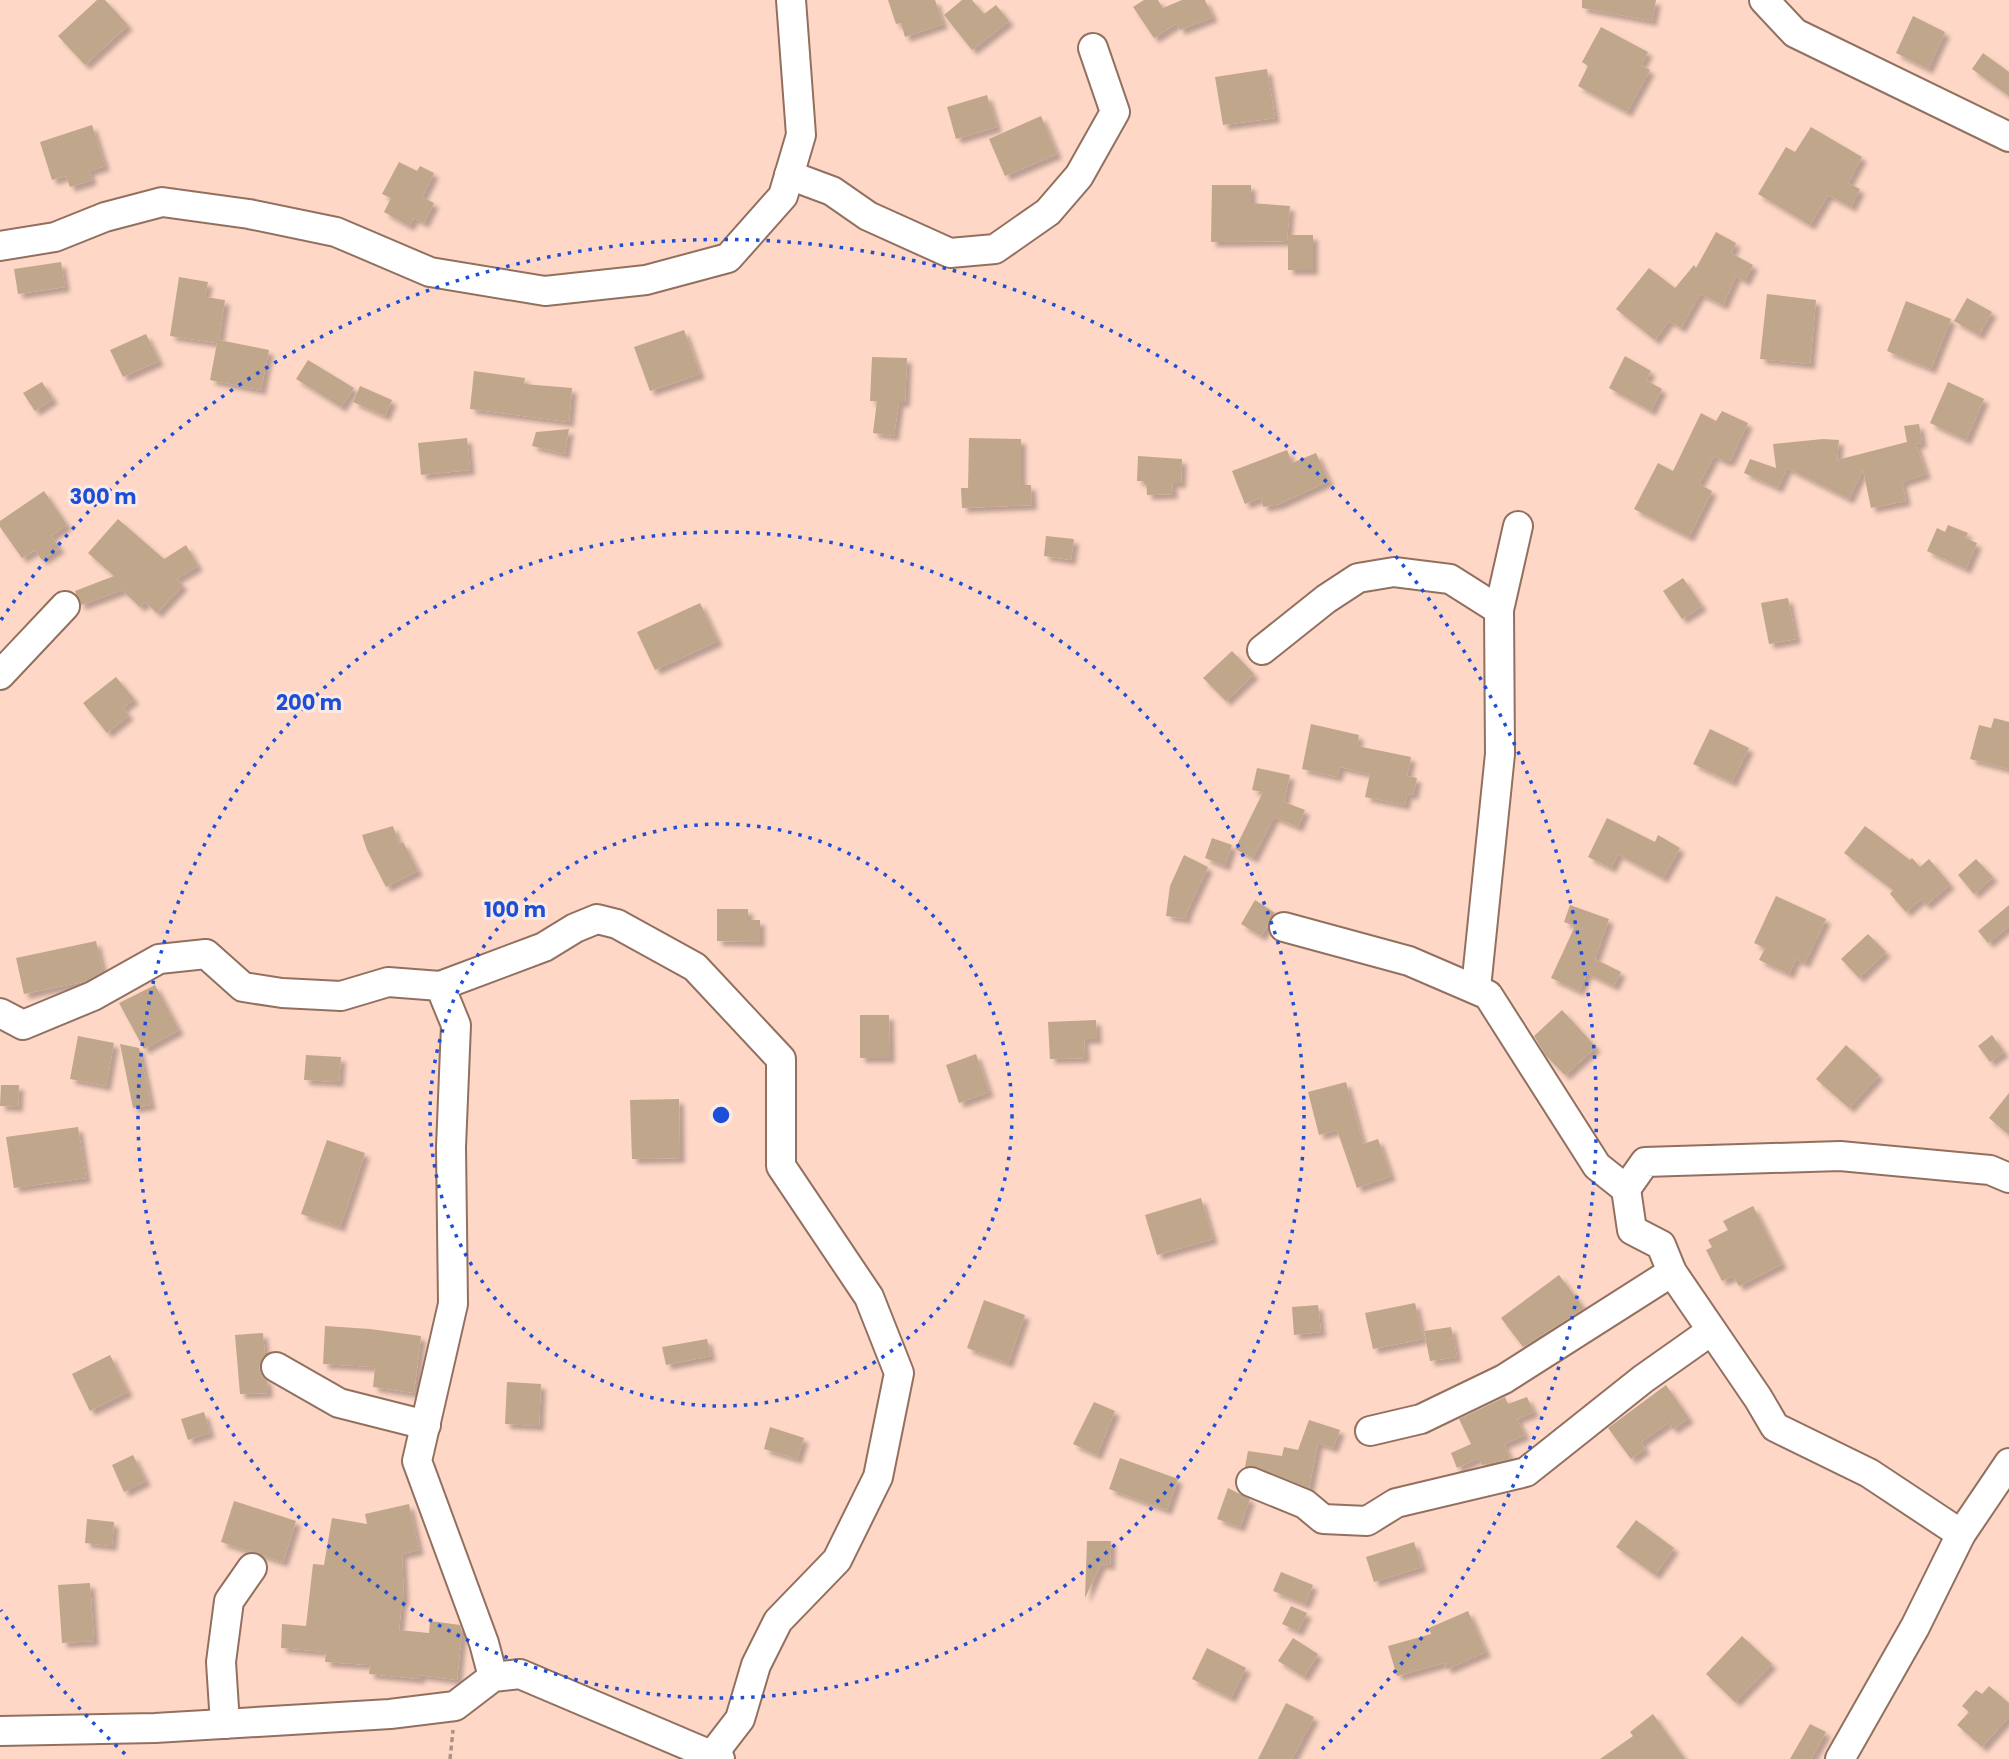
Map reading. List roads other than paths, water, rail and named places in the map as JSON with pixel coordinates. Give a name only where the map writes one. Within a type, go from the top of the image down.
[{"type":"street","points":[[0,246],[55,237],[105,217],[162,202],[249,214],[336,232],[430,272],[545,291],[646,280],[728,258],[783,196],[801,135],[791,0]]},
{"type":"street","points":[[1765,0],[1795,33],[2009,137]]},
{"type":"street","points":[[789,175],[832,191],[869,216],[950,253],[995,249],[1048,212],[1079,176],[1115,111],[1094,48]]},
{"type":"street","points":[[1476,988],[1500,754],[1499,610],[1518,526]]},
{"type":"street","points":[[1262,650],[1326,599],[1358,578],[1394,572],[1450,579],[1499,610]]},
{"type":"street","points":[[0,676],[65,606]]},
{"type":"street","points":[[0,1013],[23,1025],[93,996],[159,959],[206,954],[243,987],[282,993],[341,996],[388,982],[440,986],[544,947],[575,928],[597,919],[617,924],[695,967],[781,1059],[781,1166],[869,1297],[899,1373],[878,1477],[837,1560],[778,1621],[756,1665],[740,1719],[716,1757],[520,1674],[493,1677],[455,1706],[390,1714],[155,1728],[0,1731]]},
{"type":"street","points":[[1284,928],[1409,961],[1488,995],[1597,1166],[1626,1189],[1632,1230],[1661,1245],[1672,1272],[1775,1427],[1869,1473],[1961,1534]]},
{"type":"street","points":[[440,986],[457,1025],[451,1147],[453,1304],[417,1461],[484,1643],[493,1677]]},
{"type":"street","points":[[1626,1189],[1645,1163],[1840,1156],[1990,1170],[2009,1178]]},
{"type":"street","points":[[1370,1431],[1421,1419],[1504,1379],[1672,1272]]},
{"type":"street","points":[[1251,1482],[1305,1504],[1323,1519],[1367,1521],[1396,1503],[1526,1472],[1643,1379],[1711,1331]]},
{"type":"street","points":[[276,1367],[339,1403],[426,1425]]},
{"type":"street","points":[[1840,1759],[1915,1627],[1961,1534],[2009,1464]]},
{"type":"street","points":[[225,1724],[222,1662],[229,1601],[252,1569]]}]
